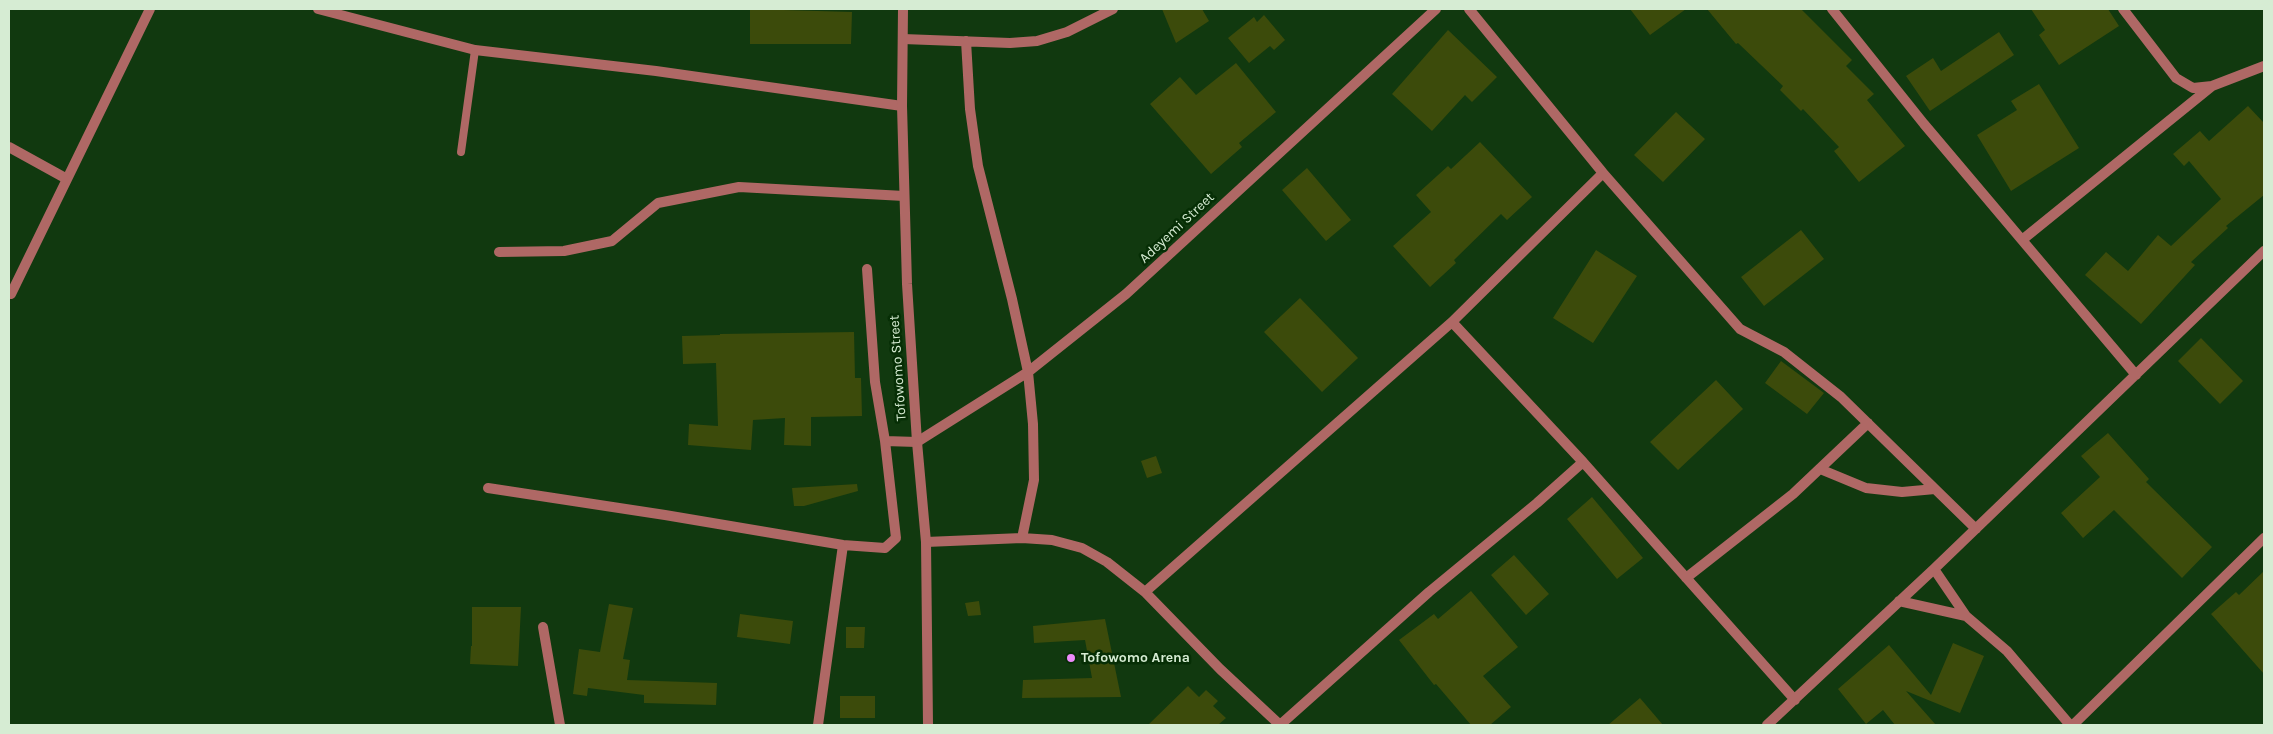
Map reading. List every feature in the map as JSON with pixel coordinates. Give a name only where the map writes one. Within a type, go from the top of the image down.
[{"type":"street","points":[[11,294],[150,9]]},
{"type":"street","points":[[318,9],[475,50],[656,71],[902,106]]},
{"type":"street","name":"Tofowomo Street","points":[[903,9],[902,106],[907,284],[917,442],[926,542],[928,725]]},
{"type":"street","points":[[903,39],[1010,43],[1037,41],[1067,32],[1113,9]]},
{"type":"street","name":"Adeyemi Street","points":[[917,442],[1028,372],[1126,294],[1436,9]]},
{"type":"street","points":[[1469,9],[1603,173],[1740,329],[1784,352],[1841,397],[1976,529]]},
{"type":"street","points":[[1832,9],[1924,124],[2136,375]]},
{"type":"street","points":[[2123,9],[2176,78],[2193,88],[2212,86],[2264,66]]},
{"type":"street","points":[[966,41],[970,109],[978,166],[1012,299],[1028,372],[1033,424],[1034,480],[1022,538]]},
{"type":"street","points":[[2022,240],[2212,86]]},
{"type":"street","points":[[9,147],[67,179]]},
{"type":"street","points":[[1145,592],[1452,322],[1603,173]]},
{"type":"street","points":[[499,252],[564,251],[612,241],[658,203],[739,187],[904,196]]},
{"type":"street","points":[[1767,725],[1976,529],[2264,251]]},
{"type":"street","points":[[488,488],[843,544],[885,548],[896,538],[885,440],[875,382],[867,270]]},
{"type":"street","points":[[1452,322],[1583,462],[1795,700]]},
{"type":"street","points":[[1686,578],[1793,494],[1868,423]]},
{"type":"street","points":[[885,440],[917,442]]},
{"type":"street","points":[[926,542],[1022,538],[1052,540],[1082,548],[1107,562],[1145,592],[1220,669],[1280,725],[1429,592],[1537,503],[1583,462]]},
{"type":"street","points":[[1820,470],[1866,488],[1902,492],[1935,490]]},
{"type":"street","points":[[1934,569],[1966,616],[2008,651],[2071,725],[2264,538]]},
{"type":"street","points":[[818,725],[843,544]]},
{"type":"street","points":[[1899,601],[1966,616]]},
{"type":"street","points":[[543,627],[560,725]]},
{"type":"lane","points":[[461,152],[475,50]]},
{"type":"building","points":[[750,9],[852,12],[851,44],[750,44]]},
{"type":"building","points":[[1162,9],[1202,9],[1209,21],[1176,43]]},
{"type":"building","points":[[1630,9],[1686,9],[1650,35]]},
{"type":"building","points":[[1707,9],[1801,9],[1852,60],[1846,66],[1874,94],[1867,100],[1905,146],[1859,182],[1834,151],[1839,147],[1803,109],[1801,111],[1780,90],[1783,86],[1738,43],[1736,44]]},
{"type":"building","points":[[2031,9],[2108,9],[2119,26],[2059,65],[2039,35],[2045,30]]},
{"type":"building","points":[[1264,15],[1285,40],[1274,50],[1270,46],[1249,63],[1228,38],[1254,17],[1257,22]]},
{"type":"building","points":[[1448,30],[1497,77],[1472,102],[1465,95],[1432,131],[1392,94]]},
{"type":"building","points":[[1999,32],[2014,55],[1930,111],[1906,76],[1933,58],[1941,71]]},
{"type":"building","points":[[1236,63],[1276,112],[1239,143],[1242,147],[1211,174],[1150,104],[1180,77],[1196,95]]},
{"type":"building","points":[[2039,84],[2079,148],[2011,191],[1977,135],[2017,110],[2011,101]]},
{"type":"building","points":[[2248,106],[2264,123],[2264,195],[2226,226],[2228,228],[2191,262],[2195,265],[2141,324],[2085,275],[2106,252],[2128,271],[2158,235],[2171,246],[2221,199],[2189,161],[2184,166],[2173,154],[2200,131],[2209,141]]},
{"type":"building","points":[[1676,112],[1705,139],[1663,182],[1634,155]]},
{"type":"building","points":[[1480,142],[1532,197],[1507,220],[1501,214],[1454,260],[1456,263],[1430,287],[1393,246],[1431,212],[1416,195],[1448,166],[1451,169]]},
{"type":"building","points":[[1307,168],[1351,220],[1326,241],[1282,190]]},
{"type":"building","points":[[1801,230],[1824,259],[1764,306],[1741,277]]},
{"type":"building","points":[[1596,250],[1637,276],[1593,343],[1553,318]]},
{"type":"building","points":[[1300,298],[1358,358],[1322,392],[1264,332]]},
{"type":"building","points":[[854,332],[855,378],[861,378],[862,416],[811,417],[811,446],[784,445],[785,418],[753,420],[751,450],[688,445],[689,424],[718,426],[716,363],[683,364],[682,336]]},
{"type":"building","points":[[2201,338],[2243,381],[2220,404],[2178,361]]},
{"type":"building","points":[[1781,361],[1824,393],[1807,414],[1765,383]]},
{"type":"building","points":[[1716,380],[1743,409],[1678,470],[1650,442]]},
{"type":"building","points":[[2108,433],[2149,479],[2146,482],[2212,547],[2182,578],[2114,510],[2083,538],[2061,513],[2100,477],[2081,456]]},
{"type":"building","points":[[1156,456],[1162,473],[1147,478],[1141,461]]},
{"type":"building","points":[[857,484],[858,491],[804,506],[794,506],[792,488]]},
{"type":"building","points":[[1592,497],[1643,558],[1617,579],[1567,519]]},
{"type":"building","points":[[1514,555],[1549,594],[1526,615],[1491,575]]},
{"type":"building","points":[[2264,571],[2264,674],[2211,614],[2236,592],[2239,595]]},
{"type":"building","points":[[1471,591],[1518,647],[1483,676],[1511,707],[1490,725],[1471,725],[1436,684],[1434,685],[1399,640],[1434,614],[1438,619]]},
{"type":"building","points":[[979,601],[981,615],[968,616],[965,603]]},
{"type":"building","points":[[609,604],[633,608],[623,659],[630,660],[627,680],[717,683],[716,705],[644,703],[644,695],[588,688],[587,696],[573,694],[579,649],[600,652]]},
{"type":"building","points":[[472,607],[521,607],[518,666],[470,664]]},
{"type":"building","points":[[740,614],[793,621],[790,644],[737,637]]},
{"type":"building","points":[[1105,619],[1121,697],[1022,698],[1023,680],[1092,678],[1085,640],[1034,643],[1033,626]]},
{"type":"building","points":[[846,627],[865,627],[864,648],[846,648]]},
{"type":"building","points":[[1953,643],[1984,656],[1960,713],[1906,691],[1936,725],[1895,725],[1883,710],[1866,724],[1838,689],[1889,645],[1931,695]]},
{"type":"building","points":[[1188,686],[1199,697],[1206,690],[1218,701],[1213,706],[1226,718],[1218,725],[1148,725]]},
{"type":"building","points":[[840,696],[875,696],[875,718],[840,718]]},
{"type":"building","points":[[1640,698],[1663,725],[1608,725]]},
{"type":"place","name":"Tofowomo Arena","points":[[1071,658]]}]
